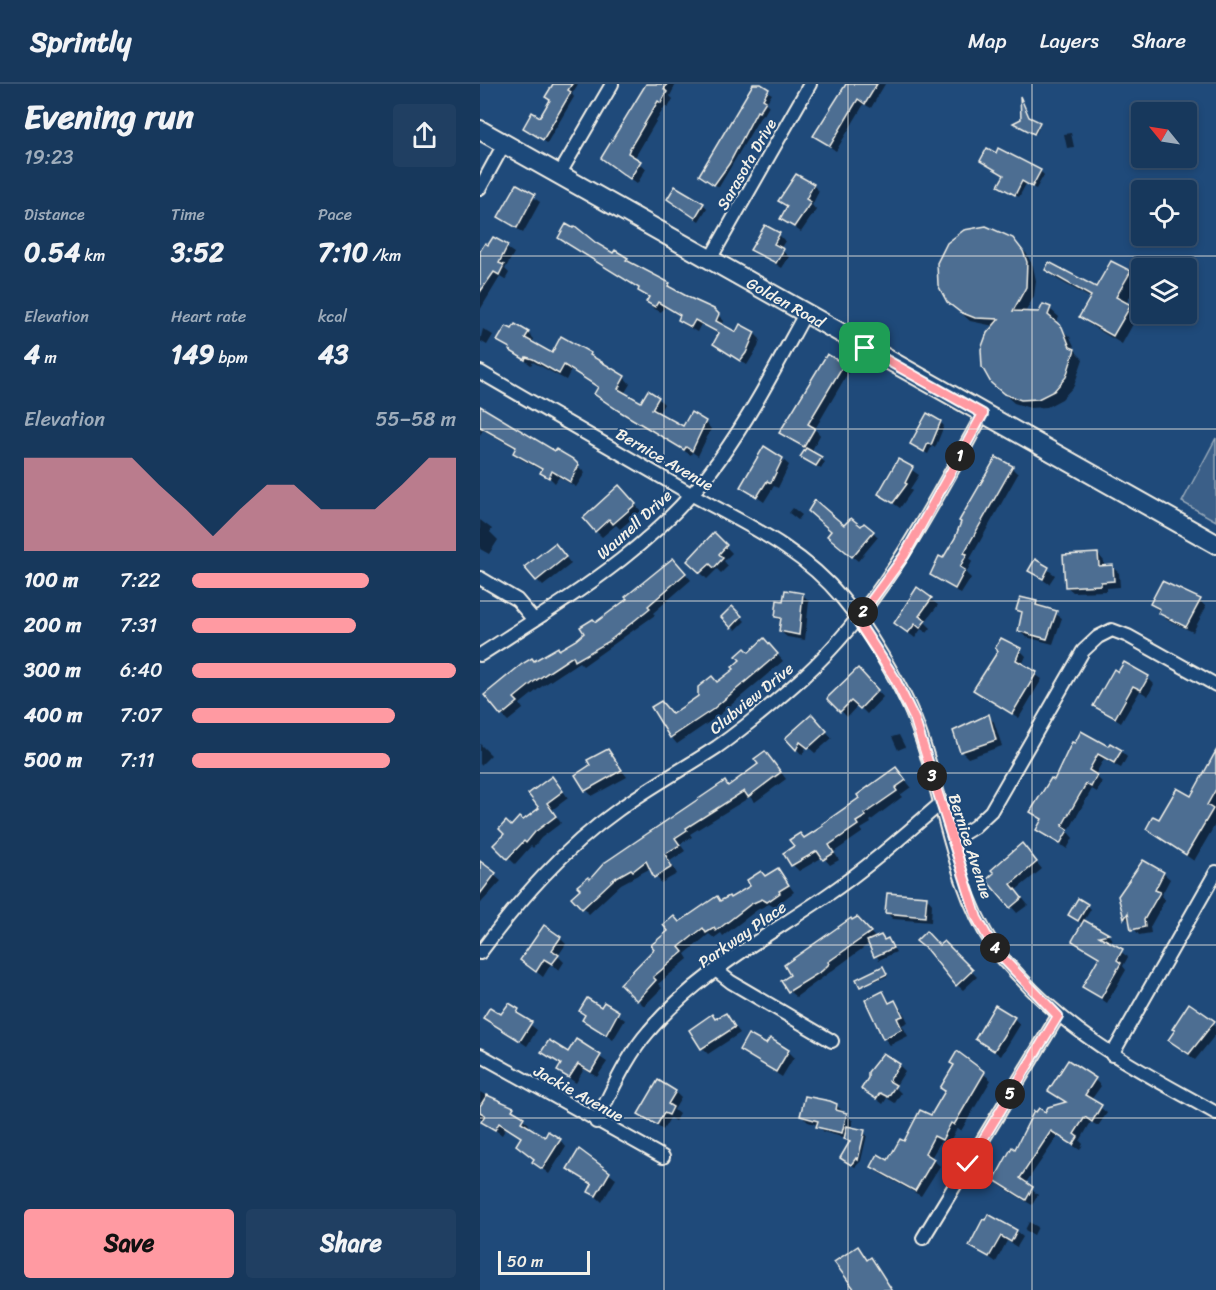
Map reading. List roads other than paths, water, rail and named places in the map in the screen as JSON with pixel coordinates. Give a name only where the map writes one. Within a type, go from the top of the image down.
[{"type":"street","points":[[560,176],[612,84]]},
{"type":"street","name":"Sarasota Drive","points":[[709,261],[810,84]]},
{"type":"street","name":"Golden Road","points":[[480,130],[709,261],[1216,544]]},
{"type":"street","points":[[480,188],[504,144]]},
{"type":"street","name":"Waunell Drive","points":[[480,654],[629,555],[691,494],[719,461],[745,420],[805,314]]},
{"type":"street","name":"Bernice Avenue","points":[[480,372],[691,494],[758,529],[813,568],[843,598],[894,677],[915,720],[951,841],[977,918],[995,950],[1058,1016],[1112,1055],[1216,1113]]},
{"type":"street","name":"Clubview Drive","points":[[480,953],[508,915],[567,852],[618,810],[719,746],[764,711],[804,676],[857,620],[904,556],[983,414]]},
{"type":"street","points":[[480,578],[517,600],[534,620]]},
{"type":"street","points":[[951,841],[974,827],[991,811],[1083,651],[1098,637],[1112,630],[1128,636],[1216,685]]},
{"type":"street","name":"Parkway Place","points":[[596,1122],[623,1070],[647,1033],[682,997],[873,862],[940,804]]},
{"type":"street","points":[[1112,1055],[1216,872]]},
{"type":"street","points":[[717,971],[731,982],[832,1041]]},
{"type":"street","points":[[923,1238],[1058,1016]]},
{"type":"street","name":"Jackie Avenue","points":[[480,1055],[596,1122],[663,1157]]}]
